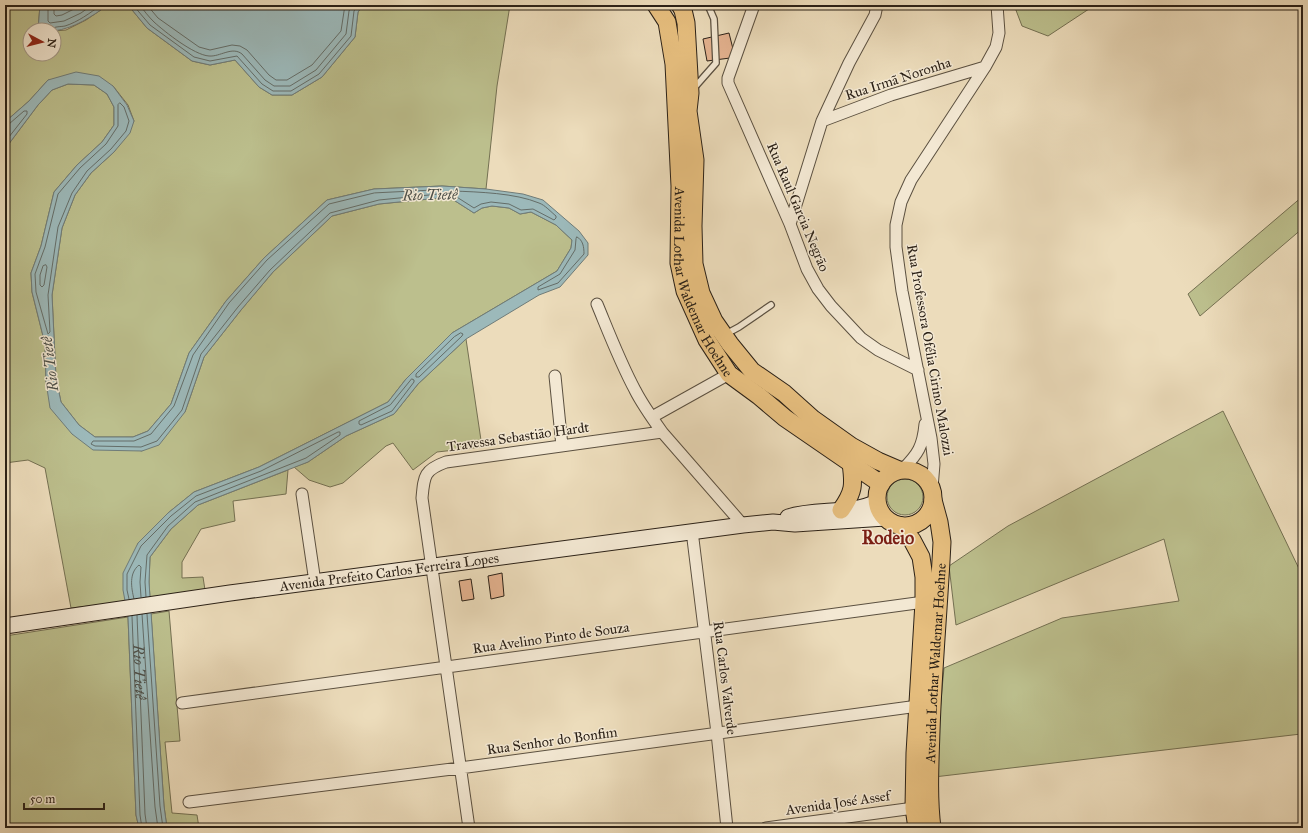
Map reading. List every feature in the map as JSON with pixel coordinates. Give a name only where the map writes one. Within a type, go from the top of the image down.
[{"type":"main road","name":"Avenida Lothar Waldemar Hoehne","points":[[656,5],[667,22],[674,64],[680,186],[679,263],[685,291],[707,340],[729,374],[759,396],[785,418],[880,484]]},
{"type":"main road","name":"Avenida Lothar Waldemar Hoehne","points":[[680,5],[683,10],[686,23],[690,93],[688,111],[695,160],[693,226],[694,264],[701,293],[714,321],[752,371],[784,393],[813,419],[851,446],[878,461],[901,470]]},
{"type":"main road","points":[[841,510],[849,499],[853,487],[851,463]]},
{"type":"main road","points":[[901,470],[912,470],[921,474],[928,480],[933,494],[931,509],[926,517],[919,523],[910,526],[901,526],[892,523],[885,518],[877,502],[880,484],[888,475],[901,470]]},
{"type":"main road","name":"Avenida Lothar Waldemar Hoehne","points":[[932,828],[930,814],[930,758],[942,542],[933,494]]},
{"type":"main road","name":"Avenida Prefeito Carlos Ferreira Lopes","points":[[773,522],[812,511],[856,509],[877,502]]},
{"type":"main road","name":"Avenida Prefeito Carlos Ferreira Lopes","points":[[5,626],[154,604],[692,531],[773,522],[795,524],[885,518]]},
{"type":"main road","name":"Avenida Lothar Waldemar Hoehne","points":[[901,526],[922,556],[924,577],[914,808],[917,828]]},
{"type":"street","points":[[686,23],[691,5]]},
{"type":"street","name":"Rua Raul Garcia Negrão","points":[[754,5],[728,78],[728,83],[790,224],[807,269],[831,306],[861,338],[878,350],[918,370]]},
{"type":"street","points":[[790,224],[822,121],[849,63],[875,15],[877,5]]},
{"type":"street","name":"Rua Professora Ofélia Cirino Malozzi","points":[[933,494],[934,464],[926,411],[902,291],[896,247],[896,225],[901,202],[911,180],[985,66],[999,39],[997,5]]},
{"type":"street","name":"Rua Irmã Noronha","points":[[822,121],[891,95],[985,66]]},
{"type":"street","points":[[597,304],[619,358],[635,391],[652,417],[662,432],[742,525]]},
{"type":"street","points":[[652,417],[729,374]]},
{"type":"street","points":[[555,376],[562,446]]},
{"type":"street","points":[[901,470],[913,459],[922,446],[926,411]]},
{"type":"street","name":"Travessa Sebastião Hardt","points":[[469,828],[430,566],[422,498],[423,485],[427,474],[434,466],[446,462],[662,432]]},
{"type":"street","points":[[302,494],[315,582]]},
{"type":"street","name":"Rua Carlos Valverde","points":[[692,531],[727,828]]},
{"type":"street","name":"Rua Avelino Pinto de Souza","points":[[182,703],[924,602]]},
{"type":"street","name":"Rua Senhor do Bonfim","points":[[189,802],[460,768],[918,706]]},
{"type":"street","name":"Avenida José Assef","points":[[766,828],[914,808]]},
{"type":"lane","points":[[690,93],[716,63],[714,19],[708,5]]},
{"type":"lane","points":[[725,335],[771,305]]},
{"type":"green space","points":[[5,5],[40,5],[39,22],[22,22],[22,62],[62,62],[62,30],[66,30],[86,20],[108,5],[128,5],[147,28],[192,61],[210,65],[235,60],[259,87],[272,95],[292,95],[322,77],[355,37],[358,12],[363,5],[510,5],[497,86],[486,189],[442,186],[374,189],[327,200],[264,258],[226,301],[189,353],[171,404],[148,431],[133,437],[95,437],[79,425],[61,402],[56,378],[52,295],[62,228],[75,195],[91,173],[114,152],[134,121],[128,105],[113,86],[48,80],[29,101],[5,122]]},
{"type":"green space","points":[[1014,5],[1095,5],[1048,36],[1022,26]]},
{"type":"green space","points":[[68,84],[94,85],[107,94],[114,107],[114,125],[102,142],[77,165],[54,192],[41,246],[31,273],[32,292],[45,344],[46,382],[72,434],[142,451],[185,412],[204,357],[241,310],[273,272],[332,216],[379,204],[449,197],[474,213],[482,208],[492,206],[509,208],[520,214],[531,212],[556,225],[572,240],[571,248],[557,271],[452,333],[406,379],[388,402],[259,467],[194,492],[168,513],[138,543],[125,602],[71,608],[45,468],[28,460],[5,463],[5,149],[38,105],[52,90]]},
{"type":"green space","points":[[1303,196],[1303,228],[1200,316],[1188,294]]},
{"type":"green space","points":[[466,339],[482,447],[437,452],[413,470],[393,443],[386,446],[343,483],[330,487],[309,480],[294,467],[308,462],[346,436],[394,414],[418,384]]},
{"type":"green space","points":[[1223,411],[1303,577],[1303,736],[1301,734],[934,777],[944,668],[1062,618],[1179,601],[1164,539],[956,625],[949,566],[1008,526]]},
{"type":"green space","points":[[288,470],[286,494],[233,501],[235,521],[201,529],[182,562],[182,578],[203,577],[205,590],[150,599],[150,557],[171,529],[198,505]]},
{"type":"green space","points":[[905,479],[915,482],[920,487],[923,497],[920,507],[915,512],[905,515],[895,512],[890,507],[887,497],[890,487],[895,482]]},
{"type":"green space","points":[[169,611],[180,741],[165,742],[172,813],[197,815],[199,828],[167,828],[164,806],[151,614]]},
{"type":"green space","points":[[128,617],[136,815],[139,828],[5,828],[5,636]]},
{"type":"water","points":[[40,5],[108,5],[89,18],[62,30],[62,22],[39,22]]},
{"type":"water","points":[[128,5],[363,5],[358,12],[355,37],[322,77],[292,95],[272,95],[259,87],[235,60],[210,65],[192,61],[147,28]]},
{"type":"water","name":"Rio Tietê","points":[[76,72],[99,76],[113,86],[127,105],[134,121],[130,133],[114,152],[91,173],[75,195],[62,228],[52,295],[56,378],[61,402],[79,425],[95,437],[133,437],[148,431],[171,404],[189,353],[226,301],[264,258],[327,200],[374,189],[442,186],[486,189],[523,194],[543,200],[579,231],[588,243],[588,255],[560,287],[539,295],[466,339],[418,384],[394,414],[346,436],[308,462],[198,505],[171,529],[150,557],[149,582],[164,806],[167,828],[139,828],[136,815],[128,617],[123,590],[123,573],[138,543],[168,513],[194,492],[259,467],[388,402],[406,379],[452,333],[557,271],[571,248],[572,240],[556,225],[531,212],[520,214],[509,208],[492,206],[482,208],[474,213],[449,197],[379,204],[332,216],[273,272],[204,357],[185,412],[159,445],[142,451],[93,450],[72,434],[50,408],[46,382],[45,344],[32,292],[31,273],[41,246],[54,192],[77,165],[102,142],[114,125],[114,107],[107,94],[94,85],[68,84],[52,90],[38,105],[5,149],[5,122],[29,101],[48,80]]},
{"type":"building","points":[[729,33],[733,49],[730,58],[707,61],[703,39]]},
{"type":"building","points":[[502,573],[504,596],[491,599],[488,576]]},
{"type":"building","points":[[471,579],[474,599],[462,601],[459,581]]},
{"type":"district","name":"Rodeio","points":[[888,538]]}]
